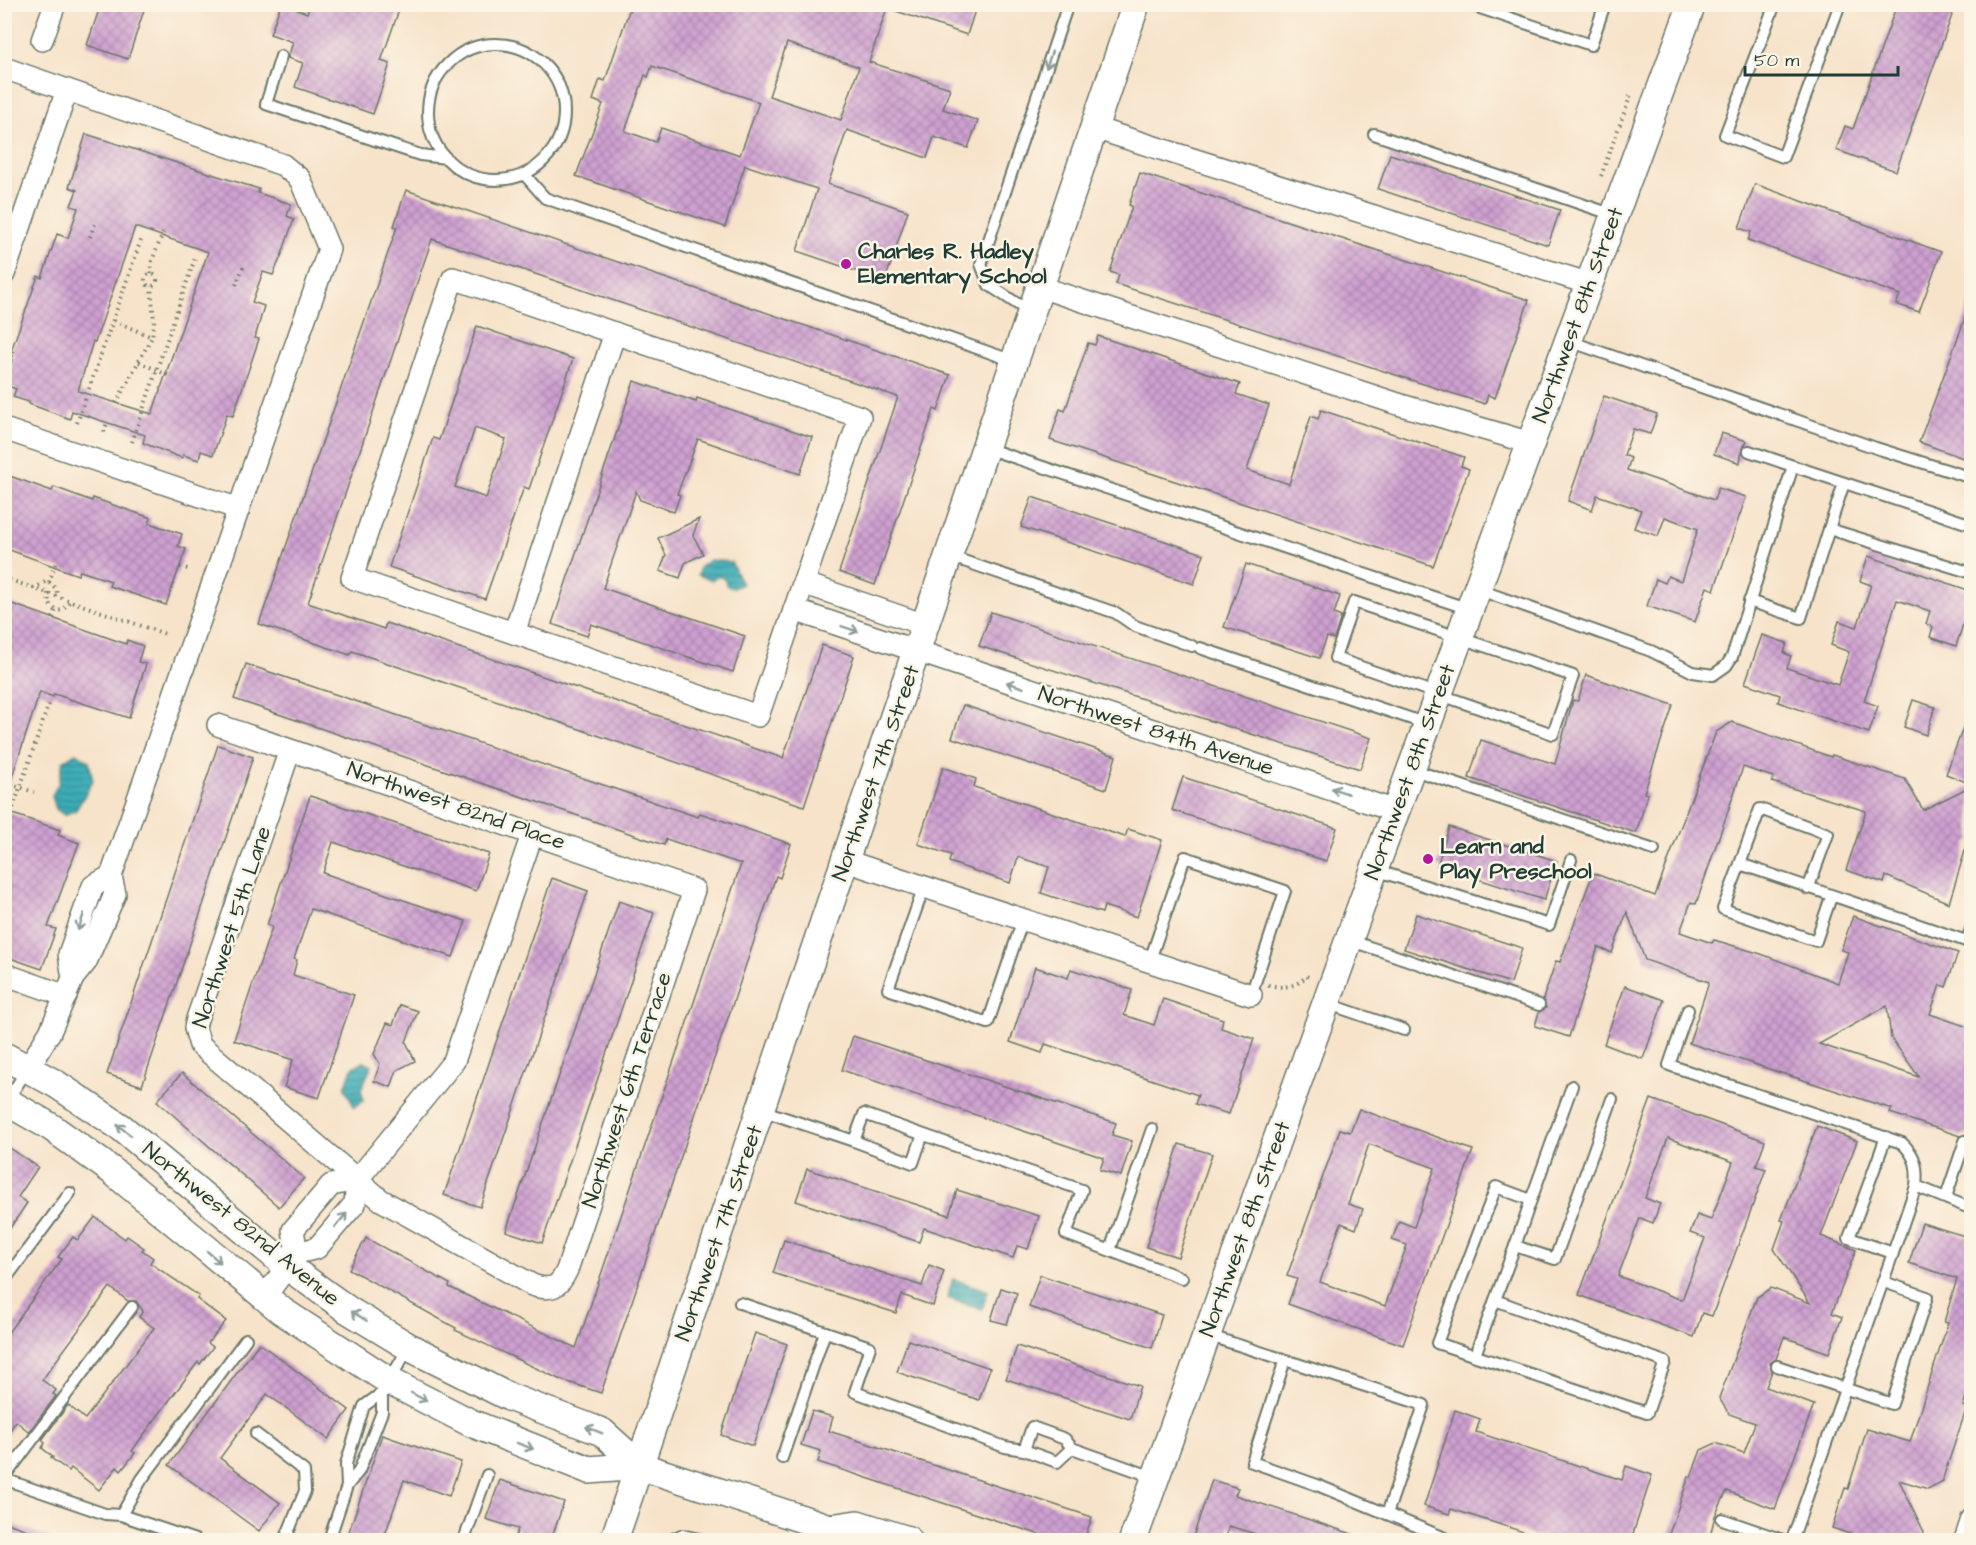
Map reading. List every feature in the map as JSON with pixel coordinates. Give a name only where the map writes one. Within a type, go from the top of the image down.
[{"type":"street","points":[[42,40],[55,4]]},
{"type":"street","name":"Northwest 7th Street","points":[[614,1540],[1136,4]]},
{"type":"street","name":"Northwest 8th Street","points":[[1133,1540],[1348,940],[1692,4]]},
{"type":"street","points":[[5,69],[283,165],[300,178],[327,238],[327,258],[111,876],[115,894],[87,962],[69,987],[51,1032],[16,1062]]},
{"type":"street","points":[[4,274],[68,90]]},
{"type":"street","points":[[1094,128],[1590,284]]},
{"type":"street","points":[[453,278],[615,333],[860,417],[758,716],[352,578],[453,278]]},
{"type":"street","points":[[1040,287],[1401,405],[1531,443]]},
{"type":"street","points":[[514,633],[615,333]]},
{"type":"street","points":[[4,429],[239,509]]},
{"type":"street","points":[[803,583],[925,625]]},
{"type":"street","name":"Northwest 84th Avenue","points":[[794,610],[1395,811]]},
{"type":"street","name":"Northwest 82nd Place","points":[[218,725],[533,832],[694,890]]},
{"type":"street","name":"Northwest 5th Lane","points":[[290,750],[198,1019],[197,1039],[200,1045],[357,1180]]},
{"type":"street","points":[[264,1298],[292,1260],[317,1248],[355,1204],[357,1180],[453,1061],[533,832]]},
{"type":"street","points":[[846,861],[1150,960],[1258,990]]},
{"type":"street","name":"Northwest 6th Terrace","points":[[357,1180],[381,1200],[532,1285],[550,1289],[556,1287],[567,1270],[694,890]]},
{"type":"street","points":[[4,974],[69,987]]},
{"type":"street","name":"Northwest 82nd Avenue","points":[[16,1062],[122,1128],[292,1260],[348,1310],[409,1347],[509,1397],[602,1432],[639,1466]]},
{"type":"street","name":"Northwest 82nd Avenue","points":[[5,1102],[58,1132],[111,1170],[264,1298],[385,1387],[589,1470],[639,1466],[837,1534],[857,1524],[908,1540]]},
{"type":"street","points":[[292,1260],[293,1230],[331,1185],[357,1180]]},
{"type":"street","points":[[1965,1540],[1971,1519]]},
{"type":"lane","points":[[1032,313],[989,285],[984,279],[981,264],[1068,4]]},
{"type":"lane","points":[[1468,4],[1591,45],[1605,4]]},
{"type":"lane","points":[[1775,4],[1725,135],[1783,157],[1840,4]]},
{"type":"lane","points":[[493,44],[510,45],[533,55],[552,73],[560,88],[564,104],[564,122],[550,153],[539,165],[524,174],[491,180],[459,170],[436,144],[429,120],[430,94],[447,64],[469,50],[493,44]]},
{"type":"lane","points":[[281,56],[266,104],[420,155],[446,158]]},
{"type":"lane","points":[[1374,134],[1614,215]]},
{"type":"lane","points":[[524,174],[545,198],[1015,361]]},
{"type":"lane","points":[[1569,341],[1842,436],[1971,478]]},
{"type":"lane","points":[[986,448],[1473,599],[1651,651],[1693,672],[1713,675],[1720,672],[1732,657],[1793,466]]},
{"type":"lane","points":[[1749,452],[1971,525]]},
{"type":"lane","points":[[1749,602],[1801,618],[1844,483]]},
{"type":"lane","points":[[1829,530],[1971,573]]},
{"type":"lane","points":[[949,556],[1116,613],[1135,626],[1428,724]]},
{"type":"lane","points":[[1354,602],[1459,639],[1573,676],[1553,734],[1335,658],[1354,602]]},
{"type":"lane","points":[[1411,769],[1654,850]]},
{"type":"lane","points":[[1808,889],[1828,834],[1760,809],[1723,909],[1815,941],[1831,897]]},
{"type":"lane","points":[[1150,960],[1185,857],[1286,891],[1258,990]]},
{"type":"lane","points":[[1374,870],[1549,926],[1571,860]]},
{"type":"lane","points":[[1740,864],[1831,897],[1969,942],[1971,926]]},
{"type":"lane","points":[[924,887],[888,989],[988,1023],[1023,918]]},
{"type":"lane","points":[[1348,940],[1539,1005]]},
{"type":"lane","points":[[1326,1003],[1404,1030]]},
{"type":"lane","points":[[1688,1010],[1669,1065],[1902,1143],[1916,1162],[1916,1186],[1847,1389],[1792,1540]]},
{"type":"lane","points":[[5,1102],[16,1062]]},
{"type":"lane","points":[[1475,1355],[1572,1086]]},
{"type":"lane","points":[[1515,1246],[1555,1259],[1612,1099]]},
{"type":"lane","points":[[761,1110],[913,1163],[922,1137]]},
{"type":"lane","points":[[854,1141],[864,1114],[922,1137],[1082,1190],[1066,1234],[1182,1278]]},
{"type":"lane","points":[[1110,1250],[1152,1129]]},
{"type":"lane","points":[[1886,1137],[1849,1238],[1893,1253]]},
{"type":"lane","points":[[1946,1197],[1965,1141]]},
{"type":"lane","points":[[1916,1186],[1971,1209]]},
{"type":"lane","points":[[1495,1300],[1665,1362],[1647,1413],[1437,1343],[1496,1187],[1531,1200]]},
{"type":"lane","points":[[4,1281],[70,1193]]},
{"type":"lane","points":[[1777,1366],[1892,1404],[1927,1297],[1884,1282]]},
{"type":"lane","points":[[740,1303],[870,1347],[855,1392],[1005,1447],[1024,1450],[1057,1462],[1072,1448]]},
{"type":"lane","points":[[132,1307],[4,1479],[105,1514],[121,1515],[195,1540]]},
{"type":"lane","points":[[782,1458],[825,1332]]},
{"type":"lane","points":[[1208,1335],[1424,1405],[1387,1514]]},
{"type":"lane","points":[[121,1515],[142,1479],[246,1339]]},
{"type":"lane","points":[[347,1486],[346,1464],[364,1406],[385,1387],[409,1347]]},
{"type":"lane","points":[[1286,1360],[1252,1462],[1449,1540]]},
{"type":"lane","points":[[329,1540],[347,1486],[359,1471],[382,1412],[385,1387]]},
{"type":"lane","points":[[1024,1450],[1032,1427],[1065,1439],[1072,1448],[1156,1478]]},
{"type":"lane","points":[[256,1434],[304,1471],[305,1491],[285,1540]]},
{"type":"lane","points":[[354,1438],[370,1443]]},
{"type":"lane","points":[[464,1540],[487,1475]]},
{"type":"lane","points":[[1722,1519],[1783,1540]]},
{"type":"lane","points":[[670,1540],[681,1535],[704,1540]]},
{"type":"path","points":[[1601,176],[1631,94]]},
{"type":"path","points":[[90,237],[95,224]]},
{"type":"path","points":[[151,286],[157,282],[152,274],[152,261],[163,233]]},
{"type":"path","points":[[77,423],[141,240]]},
{"type":"path","points":[[132,442],[195,258]]},
{"type":"path","points":[[236,285],[244,265]]},
{"type":"path","points":[[116,403],[152,337],[154,321],[151,286],[145,280],[152,274]]},
{"type":"path","points":[[114,321],[152,337]]},
{"type":"path","points":[[139,362],[170,376]]},
{"type":"path","points":[[104,432],[108,423]]},
{"type":"path","points":[[49,582],[56,562]]},
{"type":"path","points":[[180,567],[188,569]]},
{"type":"path","points":[[4,578],[165,634]]},
{"type":"path","points":[[33,588],[39,583],[49,582]]},
{"type":"path","points":[[49,582],[56,589],[57,597]]},
{"type":"path","points":[[48,593],[49,604],[56,610],[62,610],[70,601]]},
{"type":"path","points":[[53,618],[56,610]]},
{"type":"path","points":[[4,855],[8,838],[6,828],[49,704]]},
{"type":"path","points":[[5,782],[34,792]]},
{"type":"path","points":[[1258,990],[1300,983],[1306,976],[1311,978]]},
{"type":"water","points":[[710,560],[731,562],[742,584],[733,588],[727,586],[724,578],[717,576],[712,580],[698,575],[700,567]]},
{"type":"water","points":[[76,753],[89,761],[93,781],[76,810],[64,815],[56,809],[52,796],[59,782],[63,761]]},
{"type":"water","points":[[364,1061],[372,1065],[361,1089],[364,1101],[354,1107],[345,1088],[352,1068]]},
{"type":"water","points":[[953,1279],[988,1291],[982,1309],[947,1298]]},
{"type":"building","points":[[101,4],[146,4],[128,59],[87,45]]},
{"type":"building","points":[[281,4],[307,13],[310,4],[401,4],[381,61],[390,64],[373,114],[295,87],[303,63],[288,58],[293,42],[270,34]]},
{"type":"building","points":[[977,4],[967,35],[887,8],[869,62],[950,88],[943,109],[978,121],[968,148],[934,137],[927,158],[847,130],[828,184],[908,211],[885,281],[797,251],[817,189],[745,165],[725,227],[576,176],[603,104],[593,100],[600,79],[605,81],[631,5]],"holes":[[[787,43],[859,67],[841,120],[769,96]],[[652,66],[759,102],[740,155],[661,128],[656,142],[625,131],[645,75],[648,77]]]},
{"type":"building","points":[[1897,4],[1956,4],[1896,171],[1836,150],[1845,126],[1853,129]]},
{"type":"building","points":[[86,134],[259,189],[258,193],[291,204],[287,216],[294,219],[282,254],[273,275],[263,272],[252,302],[264,306],[255,338],[259,339],[233,416],[227,414],[213,455],[201,451],[199,460],[183,455],[182,458],[143,443],[145,435],[72,411],[70,419],[29,404],[29,402],[13,397],[16,389],[5,385],[14,352],[11,351],[38,276],[42,278],[57,234],[68,238],[78,208],[71,206],[77,190],[69,187]],"holes":[[[135,227],[208,252],[152,414],[78,391],[93,341],[95,342]]]},
{"type":"building","points":[[1390,154],[1560,210],[1548,245],[1378,189]]},
{"type":"building","points":[[1140,173],[1529,300],[1495,398],[1488,395],[1485,404],[1116,284],[1119,275],[1110,272],[1132,206],[1129,205]]},
{"type":"building","points":[[1755,184],[1941,252],[1919,312],[1896,304],[1900,295],[1748,240],[1751,232],[1739,228]]},
{"type":"building","points":[[406,190],[950,375],[938,411],[934,409],[875,585],[839,572],[898,397],[432,239],[308,603],[384,629],[386,623],[783,758],[822,645],[854,656],[804,806],[352,651],[350,655],[259,624],[397,227],[394,226]]},
{"type":"building","points":[[1970,305],[1971,447],[1968,445],[1963,458],[1919,442]]},
{"type":"building","points":[[477,326],[573,359],[529,489],[524,487],[485,599],[389,567],[433,438],[439,440]],"holes":[[[475,428],[506,439],[486,498],[455,487]]]},
{"type":"building","points":[[1098,336],[1240,384],[1236,394],[1269,405],[1247,470],[1289,484],[1311,416],[1318,419],[1321,410],[1464,457],[1461,466],[1469,469],[1433,566],[1050,440],[1060,409],[1065,411],[1088,343],[1095,345]]},
{"type":"building","points":[[634,381],[696,402],[697,398],[812,437],[800,474],[698,439],[677,494],[680,495],[674,512],[640,500],[636,491],[603,588],[745,636],[733,672],[591,624],[587,636],[552,624]]},
{"type":"building","points":[[1604,396],[1657,414],[1650,434],[1633,429],[1624,455],[1631,458],[1627,470],[1714,500],[1718,488],[1746,497],[1714,590],[1707,587],[1695,622],[1647,606],[1656,579],[1665,583],[1668,576],[1681,581],[1698,529],[1665,517],[1658,536],[1634,528],[1641,510],[1597,495],[1592,510],[1568,501]]},
{"type":"building","points":[[1721,433],[1747,441],[1742,449],[1740,463],[1714,454]]},
{"type":"building","points":[[4,474],[52,491],[54,487],[92,501],[93,498],[151,518],[149,523],[182,534],[178,546],[186,549],[166,605],[109,586],[111,581],[80,571],[78,575],[4,548]]},
{"type":"building","points":[[1032,497],[1204,554],[1194,584],[1021,527]]},
{"type":"building","points":[[699,519],[693,535],[703,554],[685,563],[680,578],[660,571],[666,555],[658,538]]},
{"type":"building","points":[[1868,556],[1971,591],[1971,600],[1956,646],[1930,637],[1933,627],[1926,624],[1930,611],[1897,600],[1864,701],[1878,706],[1869,733],[1778,702],[1780,695],[1745,683],[1762,635],[1787,643],[1784,653],[1791,656],[1787,668],[1838,685],[1849,652],[1831,645],[1839,621],[1857,627],[1871,585],[1860,581]]},
{"type":"building","points":[[1246,564],[1340,596],[1334,614],[1341,617],[1334,639],[1327,637],[1319,658],[1224,627]]},
{"type":"building","points":[[4,601],[126,644],[127,640],[143,646],[138,662],[146,664],[129,718],[54,694],[53,697],[40,692],[7,792],[4,791]]},
{"type":"building","points":[[991,612],[1371,738],[1360,769],[979,646]]},
{"type":"building","points":[[246,664],[698,817],[700,813],[791,844],[780,878],[776,876],[601,1393],[559,1379],[455,1330],[456,1328],[349,1269],[366,1238],[450,1284],[449,1287],[576,1348],[741,864],[666,839],[664,845],[234,699]]},
{"type":"building","points":[[1586,675],[1673,705],[1644,793],[1648,794],[1636,833],[1469,778],[1481,740],[1555,764],[1573,700],[1578,701]]},
{"type":"building","points":[[1913,700],[1935,707],[1926,735],[1904,727]]},
{"type":"building","points":[[963,705],[1116,756],[1106,789],[952,738]]},
{"type":"building","points":[[1971,709],[1971,784],[1946,774]]},
{"type":"building","points":[[1732,722],[1831,757],[1832,755],[1905,779],[1923,810],[1971,786],[1971,840],[1968,841],[1949,903],[1886,876],[1884,883],[1846,870],[1866,811],[1772,782],[1773,777],[1743,767],[1696,904],[1691,902],[1680,932],[1712,943],[1714,940],[1761,954],[1838,983],[1848,952],[1841,950],[1853,916],[1958,953],[1946,987],[1940,985],[1930,1014],[1971,1028],[1971,1138],[1967,1134],[1960,1136],[1890,1113],[1892,1109],[1689,1043],[1709,982],[1645,960],[1627,912],[1612,953],[1598,947],[1569,1037],[1535,1026],[1539,1012],[1546,1008],[1543,999],[1556,961],[1560,962],[1593,873],[1655,896],[1716,732]],"holes":[[[1887,1006],[1891,1038],[1919,1077],[1819,1044]]]},
{"type":"building","points":[[218,745],[253,757],[142,1086],[107,1074]]},
{"type":"building","points":[[943,767],[976,779],[974,787],[1125,837],[1128,829],[1162,840],[1137,917],[1104,906],[1102,913],[1041,893],[1049,867],[1018,857],[1010,883],[949,862],[951,855],[918,844]]},
{"type":"building","points":[[1183,777],[1337,828],[1326,861],[1172,810]]},
{"type":"building","points":[[310,796],[489,854],[476,891],[333,842],[323,873],[466,921],[453,957],[311,909],[294,959],[297,960],[293,975],[354,995],[319,1098],[284,1087],[293,1060],[234,1040],[272,927],[267,925]]},
{"type":"building","points":[[4,811],[60,830],[58,835],[79,843],[48,927],[56,929],[42,969],[4,956]]},
{"type":"building","points":[[1449,827],[1557,861],[1544,900],[1437,866]]},
{"type":"building","points":[[552,878],[588,891],[480,1207],[444,1195]]},
{"type":"building","points":[[619,901],[654,913],[542,1243],[506,1231]]},
{"type":"building","points":[[1416,914],[1522,948],[1511,983],[1404,949]]},
{"type":"building","points":[[1035,967],[1068,978],[1071,969],[1132,990],[1124,1015],[1154,1025],[1163,999],[1223,1019],[1221,1028],[1254,1039],[1229,1114],[1195,1104],[1198,1095],[1045,1044],[1042,1053],[1010,1042]]},
{"type":"building","points":[[1625,986],[1664,1000],[1643,1059],[1604,1044]]},
{"type":"building","points":[[400,1005],[418,1011],[406,1042],[415,1061],[397,1070],[391,1087],[374,1081],[380,1064],[374,1054],[387,1023],[393,1025]]},
{"type":"building","points":[[853,1036],[1116,1123],[1112,1135],[1132,1141],[1121,1176],[1100,1170],[1104,1158],[842,1070]]},
{"type":"building","points":[[182,1073],[304,1178],[279,1207],[157,1101]]},
{"type":"building","points":[[1651,1099],[1765,1141],[1756,1166],[1766,1169],[1712,1316],[1702,1313],[1694,1337],[1579,1295]],"holes":[[[1668,1138],[1733,1162],[1711,1220],[1697,1215],[1690,1233],[1705,1238],[1682,1300],[1618,1276],[1640,1218],[1653,1223],[1660,1204],[1645,1198]]]},
{"type":"building","points":[[1359,1109],[1473,1150],[1403,1345],[1288,1304],[1297,1279],[1287,1276],[1340,1129],[1350,1132]],"holes":[[[1369,1144],[1435,1168],[1414,1227],[1399,1221],[1392,1240],[1407,1245],[1385,1306],[1320,1282],[1341,1223],[1356,1229],[1363,1209],[1348,1204]]]},
{"type":"building","points":[[1817,1126],[1857,1141],[1821,1236],[1856,1250],[1832,1313],[1842,1317],[1829,1353],[1784,1337],[1776,1359],[1770,1363],[1772,1371],[1766,1387],[1814,1405],[1775,1509],[1727,1491],[1715,1516],[1710,1536],[1707,1535],[1705,1540],[1667,1540],[1689,1476],[1691,1477],[1701,1450],[1716,1443],[1744,1453],[1755,1423],[1729,1414],[1719,1398],[1757,1297],[1771,1288],[1810,1303],[1774,1249],[1784,1221],[1781,1220]]},
{"type":"building","points":[[4,1144],[38,1167],[18,1197],[27,1203],[4,1237]]},
{"type":"building","points":[[1179,1144],[1212,1154],[1178,1257],[1146,1247]]},
{"type":"building","points":[[807,1169],[949,1215],[957,1190],[1039,1216],[1028,1249],[1017,1246],[1013,1258],[924,1228],[919,1242],[796,1201]]},
{"type":"building","points":[[95,1217],[125,1239],[127,1236],[144,1248],[142,1250],[153,1258],[150,1263],[199,1296],[197,1299],[226,1321],[208,1343],[213,1347],[200,1364],[198,1362],[139,1441],[132,1451],[135,1453],[121,1471],[117,1467],[99,1490],[71,1468],[69,1471],[51,1458],[53,1457],[42,1448],[45,1443],[42,1440],[68,1405],[85,1419],[154,1328],[139,1317],[143,1311],[136,1301],[128,1301],[110,1287],[42,1380],[56,1390],[53,1394],[56,1396],[29,1432],[16,1421],[4,1439],[4,1338],[62,1259],[58,1257],[73,1237],[78,1240]]},
{"type":"building","points":[[1922,1223],[1971,1238],[1971,1381],[1963,1406],[1967,1407],[1942,1481],[1928,1489],[1899,1480],[1924,1532],[1921,1540],[1868,1540],[1832,1528],[1845,1488],[1848,1489],[1867,1429],[1910,1442],[1948,1323],[1944,1322],[1957,1279],[1909,1263]]},
{"type":"building","points":[[784,1240],[922,1286],[929,1265],[944,1271],[933,1306],[902,1295],[896,1313],[773,1273]]},
{"type":"building","points":[[1040,1275],[1162,1315],[1152,1348],[1029,1307]]},
{"type":"building","points":[[1001,1288],[1017,1293],[1007,1324],[991,1320]]},
{"type":"building","points":[[755,1333],[787,1344],[753,1446],[721,1435]]},
{"type":"building","points":[[908,1340],[990,1368],[979,1400],[897,1372]]},
{"type":"building","points":[[259,1343],[349,1410],[328,1439],[267,1394],[220,1458],[280,1503],[259,1531],[169,1465]]},
{"type":"building","points":[[1017,1346],[1140,1386],[1130,1419],[1006,1379]]},
{"type":"building","points":[[1455,1410],[1480,1419],[1476,1432],[1622,1480],[1626,1466],[1652,1475],[1631,1540],[1549,1540],[1451,1509],[1449,1514],[1424,1506]]},
{"type":"building","points":[[812,1411],[833,1417],[829,1431],[1092,1517],[1084,1540],[1056,1540],[818,1462],[821,1451],[801,1445]]},
{"type":"building","points":[[382,1435],[461,1462],[449,1496],[404,1480],[383,1540],[346,1540]]},
{"type":"building","points":[[500,1480],[564,1502],[551,1540],[514,1540],[518,1529],[486,1519]]},
{"type":"building","points":[[1212,1480],[1238,1488],[1235,1495],[1361,1537],[1360,1540],[1275,1540],[1229,1526],[1225,1540],[1192,1540]]},
{"type":"building","points":[[4,1522],[51,1538],[51,1540],[4,1540]]},
{"type":"place","name":"Charles R. Hadley Elementary School","points":[[846,264]]},
{"type":"place","name":"Learn and Play Preschool","points":[[1428,859]]}]
